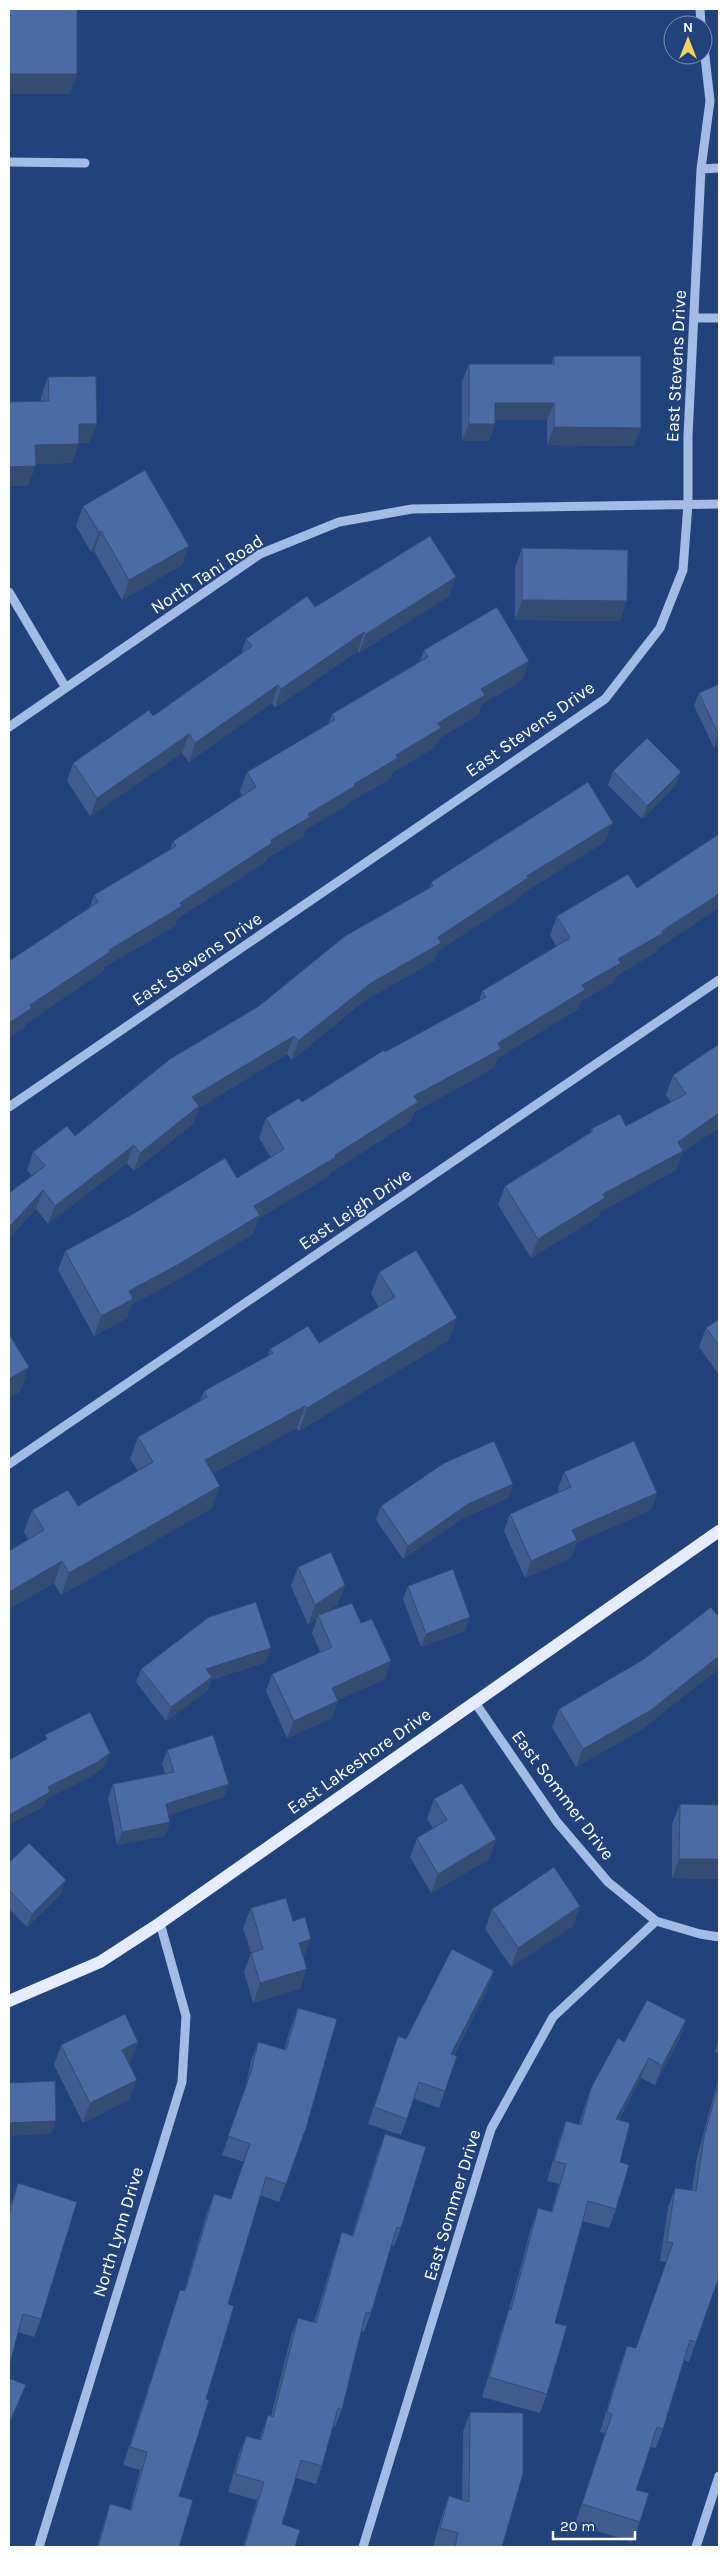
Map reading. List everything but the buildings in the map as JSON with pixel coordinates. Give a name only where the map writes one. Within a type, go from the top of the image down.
[{"type":"main road","name":"East Lakeshore Drive","points":[[9,2000],[100,1962],[160,1923],[719,1531]]},
{"type":"street","name":"East Stevens Drive","points":[[9,1107],[604,699],[660,628],[683,570],[688,504],[688,436],[702,169],[710,101],[706,65]]},
{"type":"street","points":[[9,162],[85,163]]},
{"type":"street","points":[[702,169],[719,168]]},
{"type":"street","points":[[694,318],[719,318]]},
{"type":"street","points":[[688,504],[719,504]]},
{"type":"street","name":"North Tani Road","points":[[9,728],[260,554],[338,522],[412,509],[688,504]]},
{"type":"street","points":[[9,592],[66,688]]},
{"type":"street","name":"East Leigh Drive","points":[[9,1464],[719,980]]},
{"type":"street","name":"East Sommer Drive","points":[[474,1701],[563,1829],[608,1882],[656,1921],[700,1934],[719,1937]]},
{"type":"street","name":"East Sommer Drive","points":[[363,2547],[491,2130],[553,2017],[656,1921]]},
{"type":"street","name":"North Lynn Drive","points":[[39,2547],[182,2082],[186,2016],[160,1923]]},
{"type":"street","points":[[696,2547],[719,2476]]}]
